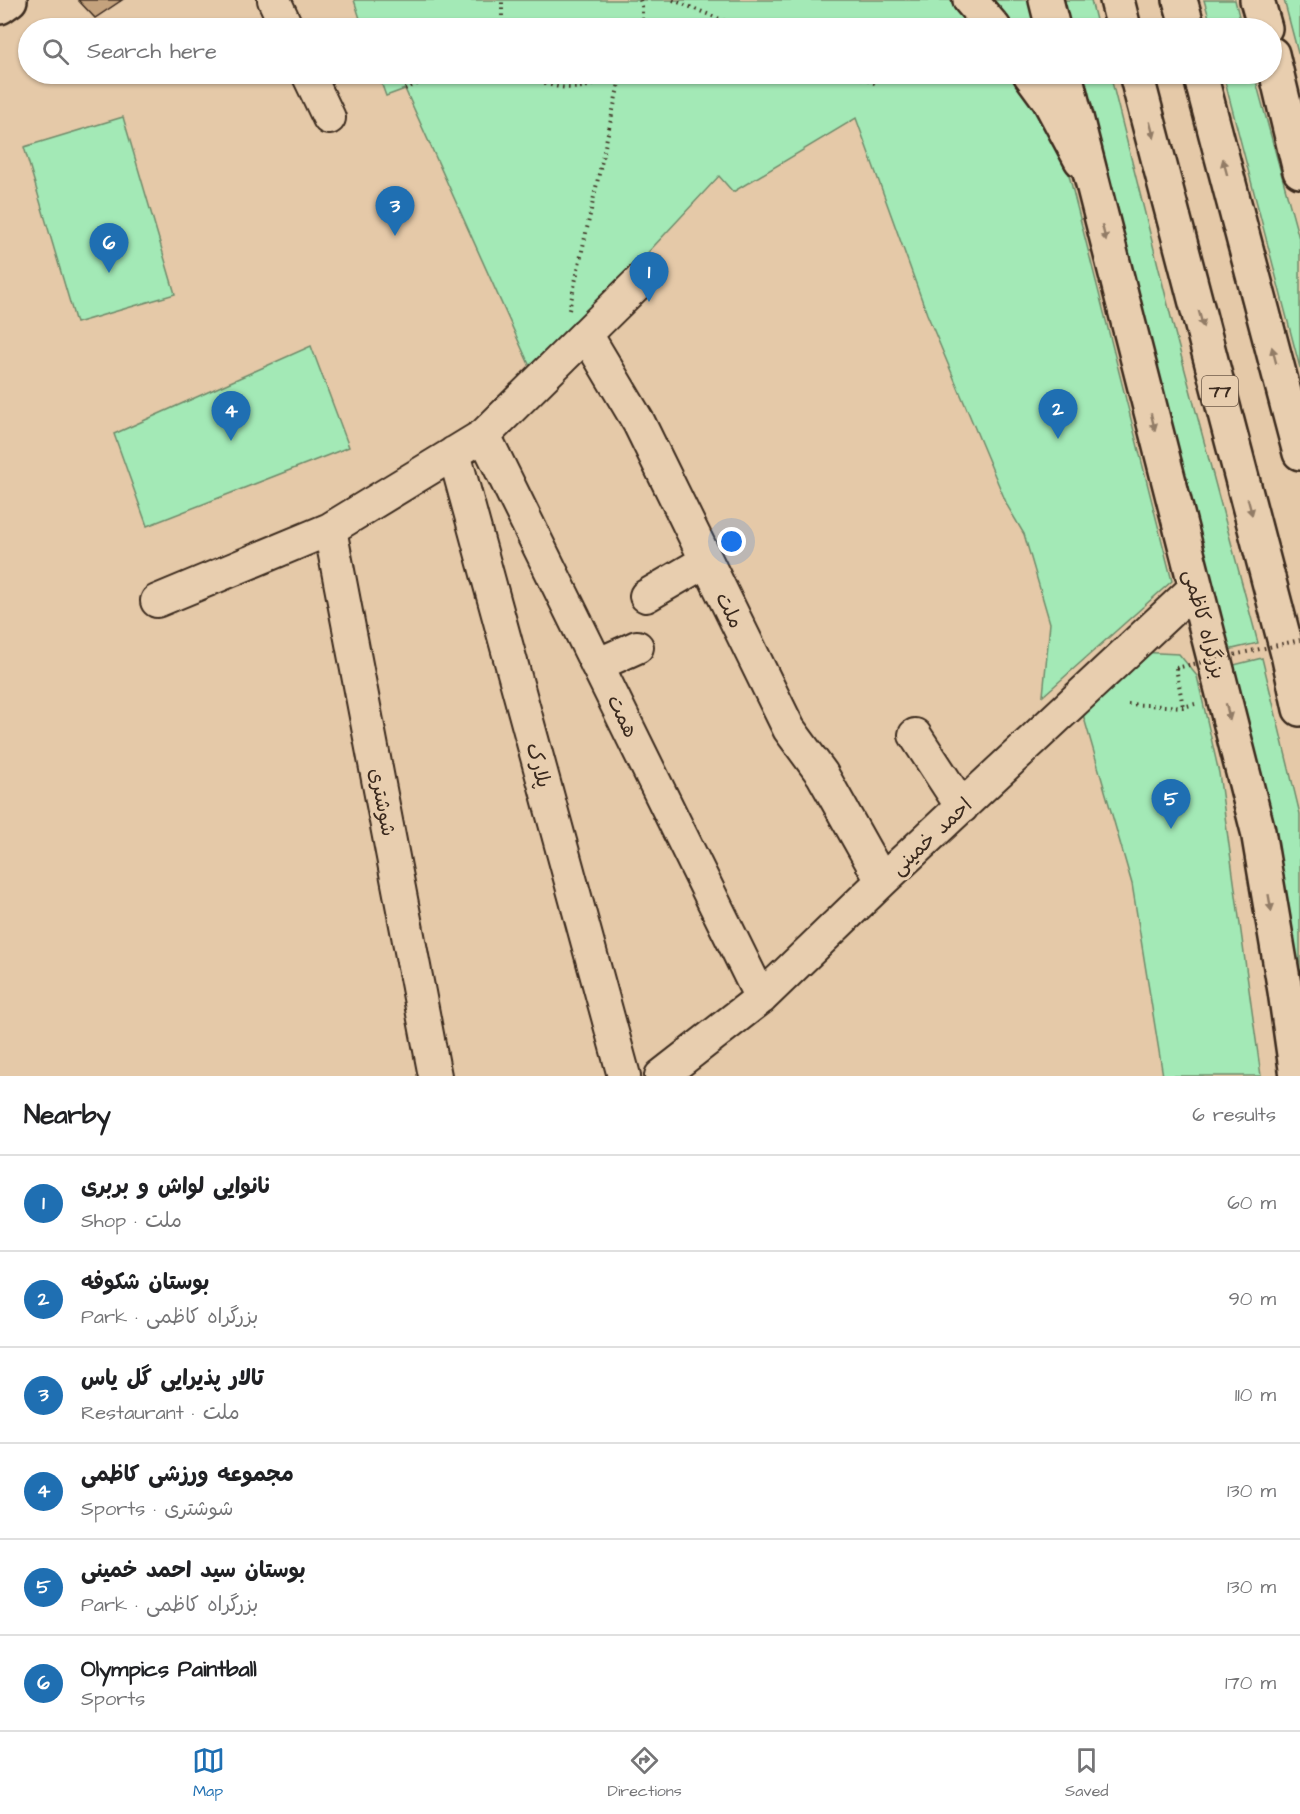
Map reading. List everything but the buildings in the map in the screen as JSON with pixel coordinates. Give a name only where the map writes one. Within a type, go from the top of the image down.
[{"type":"main road","points":[[0,7],[10,0]]},
{"type":"main road","points":[[970,0],[985,18]]},
{"type":"main road","points":[[1046,0],[1050,18]]},
{"type":"main road","points":[[1117,0],[1122,18]]},
{"type":"main road","points":[[1180,0],[1185,18]]},
{"type":"main road","points":[[1257,0],[1262,18]]},
{"type":"main road","points":[[1037,84],[1049,100],[1090,177]]},
{"type":"main road","points":[[1067,84],[1090,177]]},
{"type":"main road","name":"77","points":[[1139,84],[1288,654],[1300,709]]},
{"type":"main road","points":[[1203,84],[1300,453]]},
{"type":"main road","points":[[1279,84],[1300,171]]},
{"type":"main road","name":"بزرگراه کاظمی","points":[[1090,177],[1258,831],[1297,1076]]},
{"type":"street","points":[[274,0],[282,18]]},
{"type":"street","points":[[313,84],[329,118]]},
{"type":"street","points":[[157,601],[330,529],[484,435],[577,323],[650,271]]},
{"type":"street","name":"ملت","points":[[577,323],[639,423],[789,729],[822,774],[882,881]]},
{"type":"street","name":"همت","points":[[484,435],[761,998]]},
{"type":"street","name":"پلارک","points":[[454,453],[624,1076]]},
{"type":"street","name":"شوشتری","points":[[330,529],[435,1076]]},
{"type":"street","points":[[646,596],[706,561]]},
{"type":"street","name":"احمد خمینی","points":[[661,1076],[761,998],[882,881],[1195,588]]},
{"type":"street","points":[[597,665],[637,647]]},
{"type":"street","points":[[915,735],[962,807]]},
{"type":"path","points":[[502,0],[502,18]]},
{"type":"path","points":[[640,0],[642,18]]},
{"type":"path","points":[[673,0],[717,18]]},
{"type":"path","points":[[405,89],[417,84]]},
{"type":"path","points":[[548,84],[558,88],[581,88],[594,84]]},
{"type":"path","points":[[577,323],[619,84]]},
{"type":"path","points":[[1128,704],[1183,707],[1176,668],[1300,640]]},
{"type":"green space","points":[[354,0],[950,0],[965,18],[360,18]]},
{"type":"green space","points":[[990,0],[1028,0],[1033,18],[1004,18]]},
{"type":"green space","points":[[1059,0],[1091,0],[1096,18],[1064,18]]},
{"type":"green space","points":[[1204,0],[1235,0],[1240,18],[1209,18]]},
{"type":"green space","points":[[1284,0],[1300,0],[1300,55],[1298,53]]},
{"type":"green space","points":[[382,84],[1017,84],[1035,110],[1068,171],[1172,581],[1043,696],[1050,623],[1024,534],[1008,507],[927,314],[856,118],[733,192],[719,176],[561,346],[532,371],[405,89],[386,96]]},
{"type":"green space","points":[[1082,84],[1113,84],[1175,333],[1258,643],[1228,650]]},
{"type":"green space","points":[[1226,84],[1257,84],[1300,242],[1300,368]]},
{"type":"green space","points":[[123,117],[175,294],[76,323],[24,147]]},
{"type":"green space","points":[[311,346],[349,447],[147,526],[114,434]]},
{"type":"green space","points":[[1138,652],[1179,654],[1197,676],[1219,773],[1261,1076],[1163,1076],[1132,884],[1080,704]]},
{"type":"green space","points":[[1262,658],[1300,814],[1300,993],[1287,907],[1234,665]]},
{"type":"place","name":"تالار پذیرایی گل یاس","points":[[395,236]]},
{"type":"place","name":"Olympics Paintball","points":[[109,273]]},
{"type":"place","name":"نانوایی لواش و بربری","points":[[649,302]]},
{"type":"place","name":"بوستان شکوفه","points":[[1058,439]]},
{"type":"place","name":"مجموعه ورزشی کاظمی","points":[[231,441]]},
{"type":"place","name":"بوستان سید احمد خمینی","points":[[1171,829]]}]
